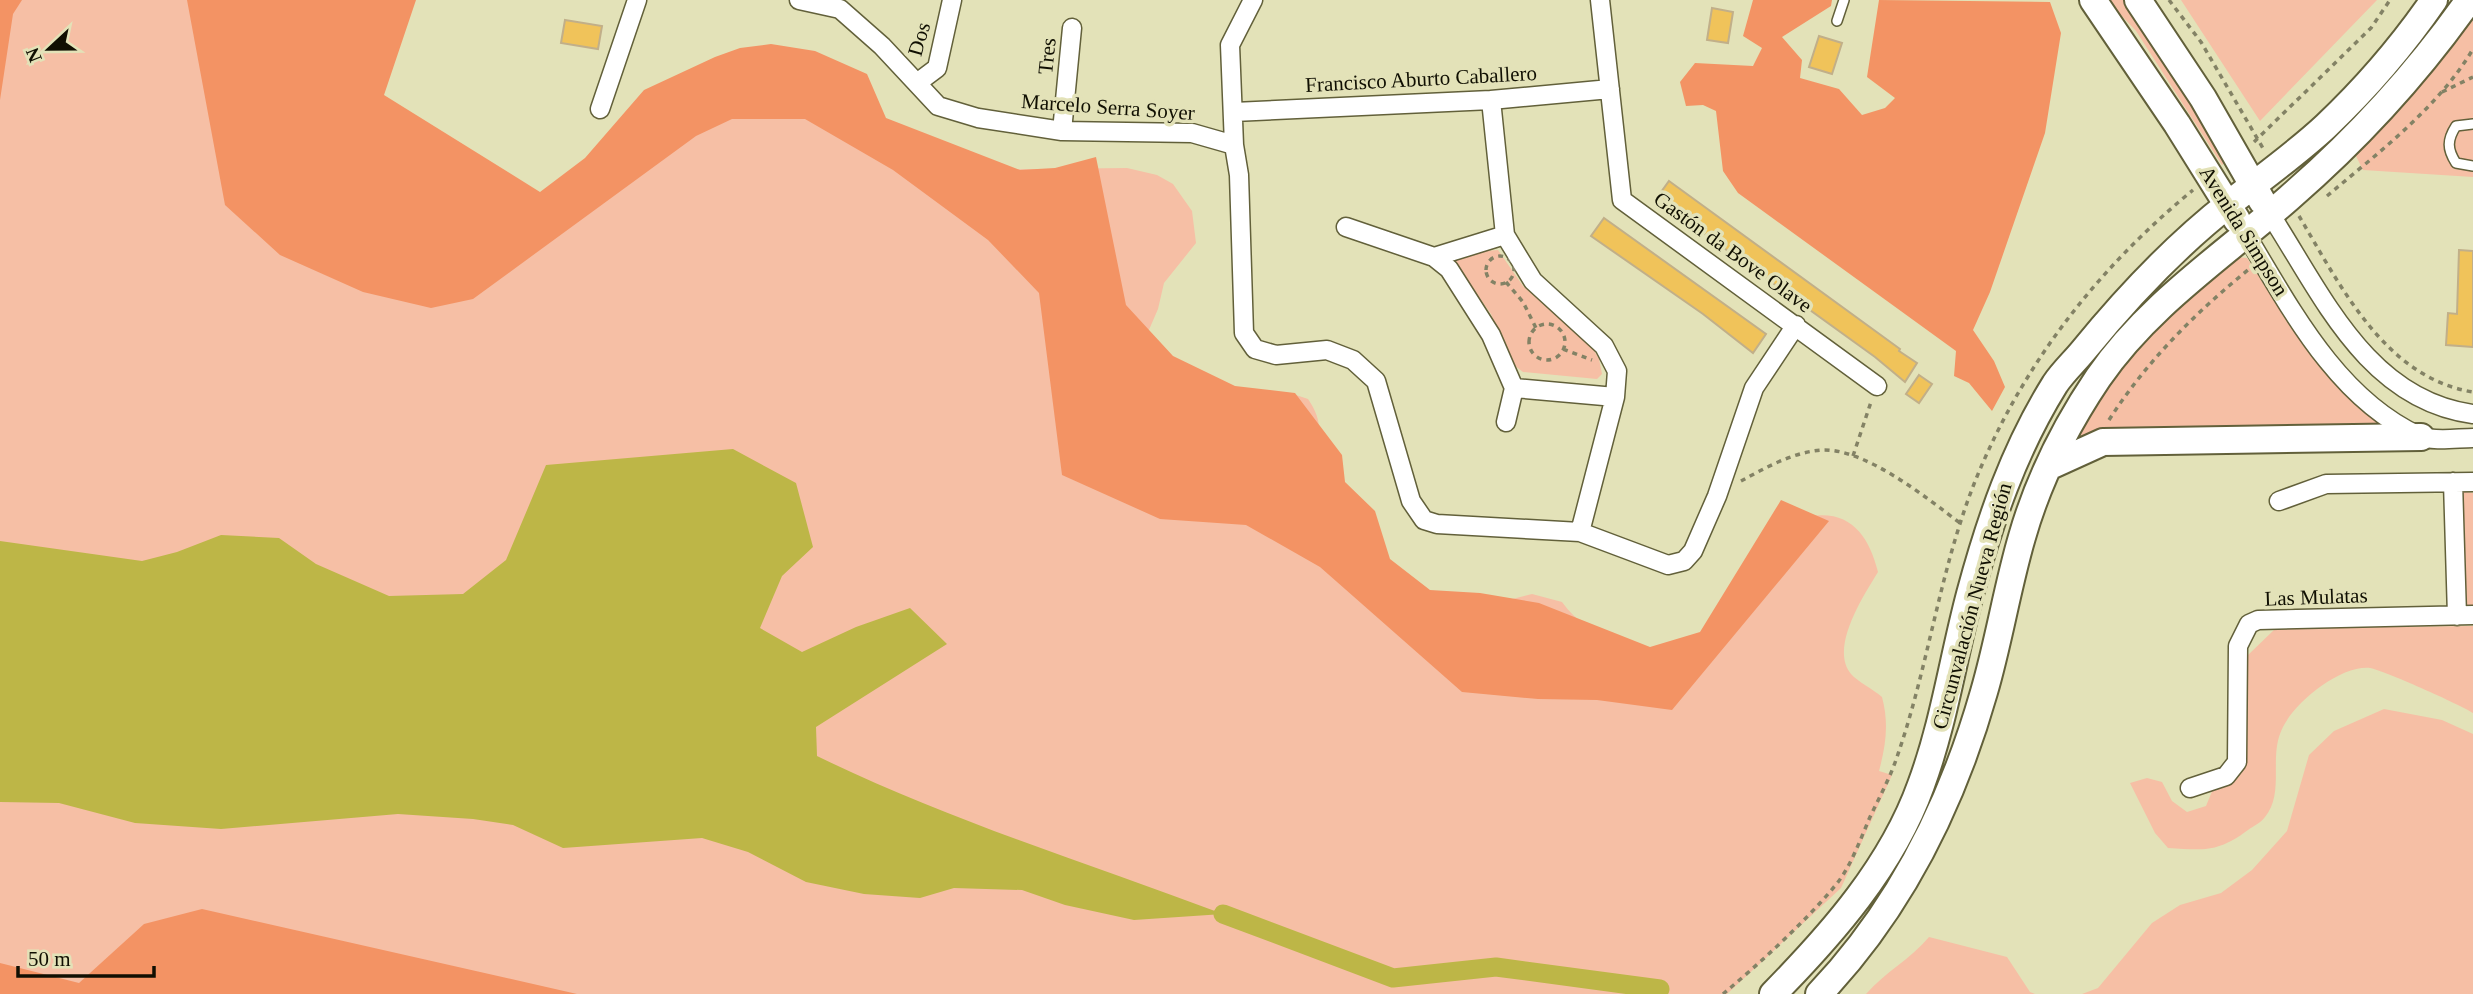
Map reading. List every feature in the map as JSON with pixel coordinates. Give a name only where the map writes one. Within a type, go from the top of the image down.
[{"type":"main road","name":"Avenida Simpson","points":[[2093,0],[2150,82],[2245,233]]},
{"type":"main road","name":"Avenida Simpson","points":[[2138,0],[2203,98],[2270,214]]},
{"type":"main road","name":"Circunvalación Nueva Región","points":[[1819,994],[1870,934],[1920,855],[1935,792],[1942,716],[1970,595],[2004,486],[2020,446],[2057,381],[2105,322],[2156,268],[2227,205],[2325,127],[2404,39],[2434,0]]},
{"type":"main road","name":"Circunvalación Nueva Región","points":[[1773,994],[1815,950],[1935,792],[1984,693],[2022,538],[2048,467],[2099,376],[2187,281],[2270,214],[2371,123],[2469,0]]},
{"type":"main road","points":[[2048,467],[2103,442],[2421,437]]},
{"type":"street","points":[[600,109],[637,0]]},
{"type":"street","name":"Marcelo Serra Soyer","points":[[799,0],[840,9],[938,106],[978,118],[1062,131],[1192,133],[1234,145]]},
{"type":"street","name":"Dos","points":[[917,83],[937,68],[952,0]]},
{"type":"street","points":[[1253,0],[1230,45],[1244,332],[1255,349],[1276,355],[1328,350],[1353,360],[1376,381],[1412,501],[1424,520],[1437,524],[1580,532],[1668,565],[1684,561],[1693,551],[1717,496],[1754,388],[1796,325]]},
{"type":"street","name":"Gastón da Bove Olave","points":[[1600,0],[1622,200],[1877,386]]},
{"type":"street","name":"Tres","points":[[1062,131],[1073,28]]},
{"type":"street","name":"Francisco Aburto Caballero","points":[[1234,112],[1491,100],[1610,89]]},
{"type":"street","points":[[1491,100],[1505,235],[1532,281],[1604,346],[1616,371],[1615,397],[1580,532]]},
{"type":"street","name":"Avenida Simpson","points":[[2270,214],[2341,327],[2368,360],[2399,386],[2428,402],[2473,414]]},
{"type":"street","points":[[1346,227],[1434,257],[1449,269],[1467,293],[1491,335],[1514,388],[1506,422]]},
{"type":"street","name":"Avenida Simpson","points":[[2245,233],[2324,357],[2372,405],[2421,437]]},
{"type":"street","points":[[1434,257],[1505,235]]},
{"type":"street","points":[[1514,388],[1615,397]]},
{"type":"street","points":[[2421,437],[2473,438]]},
{"type":"street","name":"Las Mulatas","points":[[2190,788],[2226,776],[2237,762],[2238,646],[2249,624],[2258,620],[2465,616],[2453,482]]},
{"type":"street","points":[[2279,501],[2326,484],[2473,482]]},
{"type":"lane","points":[[1837,21],[1844,0]]},
{"type":"lane","points":[[2473,124],[2456,126],[2449,137],[2449,151],[2456,163],[2473,166]]},
{"type":"path","points":[[2322,201],[2396,138],[2440,93],[2473,49]]},
{"type":"path","points":[[2440,93],[2473,77]]},
{"type":"path","points":[[2287,241],[2305,225]]},
{"type":"path","points":[[1494,257],[1503,257],[1511,262],[1513,271],[1506,282],[1494,283],[1488,277],[1487,264],[1494,257]]},
{"type":"path","points":[[2103,442],[2102,430],[2133,383],[2213,299],[2261,259]]},
{"type":"path","points":[[1506,282],[1523,302],[1536,328],[1530,344],[1539,358],[1556,358],[1563,349],[1564,338],[1558,328],[1547,324],[1536,328]]},
{"type":"path","points":[[1563,349],[1594,361]]},
{"type":"path","points":[[1853,456],[1877,386]]},
{"type":"path","points":[[1717,496],[1765,468],[1798,455],[1825,450],[1853,456],[1904,483],[1960,523]]},
{"type":"shaded area","points":[[0,0],[313,0],[444,256],[741,82],[954,170],[1127,168],[1157,175],[1173,184],[1192,211],[1196,243],[1164,283],[1158,309],[1145,339],[1176,387],[1293,394],[1308,399],[1318,421],[1318,440],[1299,479],[1425,602],[1486,606],[1532,594],[1562,602],[1586,626],[1601,634],[1682,656],[1811,516],[1837,517],[1856,528],[1869,547],[1878,572],[1851,622],[1846,636],[1845,663],[1854,677],[1882,697],[1886,734],[1879,771],[1892,775],[1841,888],[1727,994],[0,994]]},
{"type":"shaded area","points":[[0,0],[22,0],[13,14],[0,100]]},
{"type":"shaded area","points":[[187,0],[416,0],[384,95],[540,192],[585,158],[644,90],[715,57],[740,48],[771,44],[815,51],[867,74],[886,118],[1020,170],[1055,168],[1096,157],[1126,305],[1173,356],[1235,386],[1295,393],[1342,455],[1345,482],[1375,511],[1390,559],[1430,590],[1480,593],[1539,603],[1650,647],[1700,632],[1781,500],[1829,521],[1672,710],[1597,700],[1538,699],[1462,692],[1320,567],[1246,525],[1160,519],[1062,475],[1039,293],[988,240],[893,170],[805,119],[732,119],[696,136],[473,299],[431,308],[363,292],[280,255],[225,205]]},
{"type":"shaded area","points":[[1753,0],[1832,0],[1831,6],[1782,37],[1802,60],[1800,78],[1839,89],[1862,115],[1885,108],[1895,98],[1867,77],[1879,0],[2050,2],[2061,33],[2045,133],[1990,292],[1973,330],[1994,361],[2005,387],[1992,411],[1969,383],[1954,376],[1956,351],[1738,193],[1723,171],[1716,111],[1703,105],[1686,106],[1680,82],[1695,63],[1753,66],[1762,48],[1743,36]]},
{"type":"shaded area","points":[[2107,0],[2125,0],[2142,21],[2230,159],[2222,165],[2136,31]]},
{"type":"shaded area","points":[[2181,0],[2377,0],[2260,121]]},
{"type":"shaded area","points":[[2473,14],[2473,177],[2363,170],[2355,154],[2430,73]]},
{"type":"shaded area","points":[[1498,250],[1523,286],[1592,347],[1599,359],[1602,374],[1597,379],[1523,372],[1510,362],[1491,314],[1453,261],[1458,253]]},
{"type":"shaded area","points":[[2235,257],[2247,258],[2292,329],[2323,370],[2362,408],[2386,426],[2071,443],[2111,377],[2159,324]]},
{"type":"shaded area","points":[[733,449],[796,483],[813,547],[782,576],[760,628],[802,652],[856,627],[910,608],[947,644],[816,727],[817,756],[967,821],[1223,914],[1134,920],[1065,905],[1022,890],[954,888],[920,898],[864,894],[806,882],[748,852],[702,838],[563,848],[513,825],[473,819],[398,814],[221,829],[135,823],[59,803],[0,802],[0,541],[142,561],[177,552],[221,535],[279,538],[316,564],[389,596],[463,594],[506,560],[546,465]]},
{"type":"shaded area","points":[[2461,491],[2473,493],[2473,609],[2462,609]]},
{"type":"shaded area","points":[[2473,626],[2473,713],[2378,670],[2358,669],[2344,673],[2304,700],[2285,723],[2277,744],[2274,798],[2271,808],[2261,821],[2227,843],[2210,848],[2168,848],[2155,833],[2130,783],[2147,778],[2162,782],[2172,801],[2187,812],[2206,806],[2213,789],[2228,785],[2239,776],[2245,767],[2243,663],[2276,628]]},
{"type":"shaded area","points":[[2384,709],[2442,720],[2473,734],[2473,994],[2082,994],[2098,988],[2152,923],[2180,905],[2221,893],[2252,870],[2287,831],[2309,755],[2334,731]]},
{"type":"shaded area","points":[[202,909],[577,994],[0,994],[0,963],[79,983],[144,924]]},
{"type":"shaded area","points":[[1929,937],[2007,957],[2030,992],[2035,994],[1866,994]]},
{"type":"building","points":[[1712,8],[1733,12],[1728,43],[1707,40]]},
{"type":"building","points":[[565,20],[602,26],[598,49],[561,43]]},
{"type":"building","points":[[1819,36],[1842,43],[1832,74],[1809,67]]},
{"type":"building","points":[[1669,181],[1917,363],[1905,382],[1875,357],[1656,199]]},
{"type":"building","points":[[1604,218],[1766,334],[1753,353],[1703,314],[1591,236]]},
{"type":"building","points":[[2459,250],[2473,251],[2473,347],[2446,345],[2448,313],[2457,314]]},
{"type":"building","points":[[1919,375],[1932,384],[1919,403],[1906,394]]},
{"type":"waterway","points":[[1223,914],[1393,978],[1496,967],[1660,989]]}]
